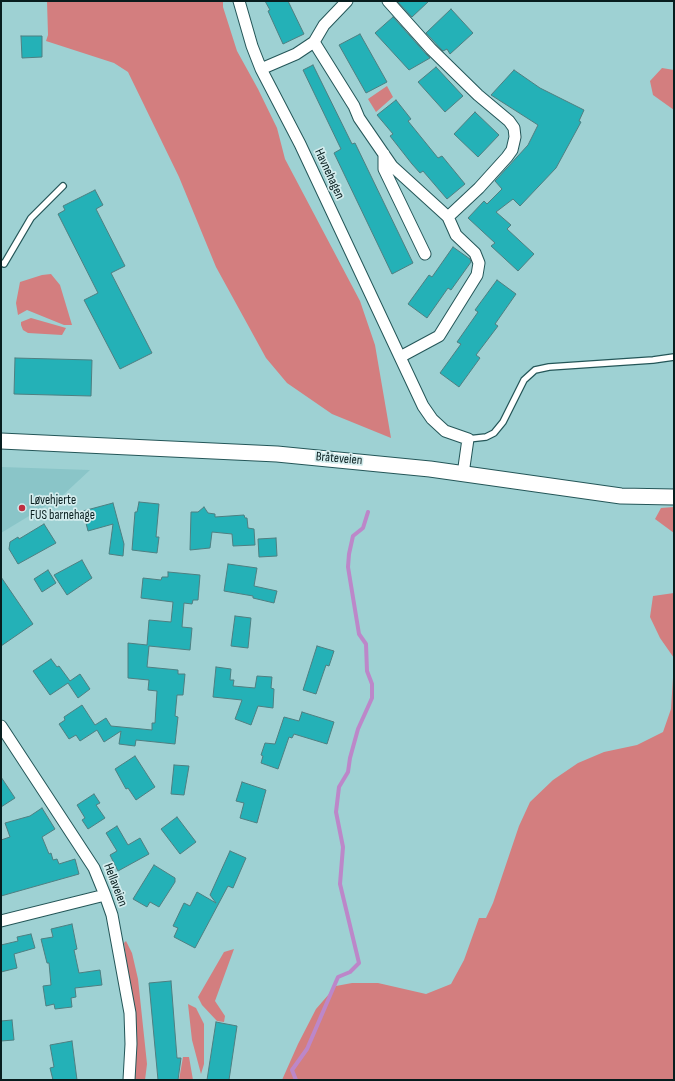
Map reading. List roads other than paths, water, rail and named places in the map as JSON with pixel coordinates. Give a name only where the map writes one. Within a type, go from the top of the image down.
[{"type":"main road","name":"Bråteveien","points":[[1,441],[270,453],[382,463],[609,495],[639,498],[674,497]]},
{"type":"street","name":"Havnehagen","points":[[239,1],[252,46],[261,69],[300,144],[400,358],[432,419],[445,431],[468,439]]},
{"type":"street","points":[[261,69],[296,54],[314,42],[324,25],[347,1]]},
{"type":"street","points":[[388,1],[430,49],[509,121],[514,128],[515,137],[512,150],[507,157],[479,188],[448,216]]},
{"type":"street","points":[[314,42],[359,118],[392,166],[448,216],[456,235],[474,253],[479,263],[477,275],[439,336],[400,358]]},
{"type":"street","points":[[384,154],[384,169],[425,254]]},
{"type":"street","points":[[463,474],[468,439]]},
{"type":"street","name":"Hellaveien","points":[[1,726],[94,868],[105,895],[114,922],[130,1013],[132,1044],[129,1080]]},
{"type":"street","points":[[1,921],[105,895]]},
{"type":"lane","points":[[1,263],[4,264],[31,218],[63,186]]},
{"type":"lane","points":[[468,439],[486,437],[494,433],[503,422],[524,380],[535,370],[549,367],[646,361],[674,357]]},
{"type":"waterway","points":[[296,1080],[292,1070],[307,1049],[338,977],[350,972],[359,963],[340,884],[343,847],[336,812],[339,787],[348,772],[350,758],[358,729],[372,698],[372,684],[367,671],[366,644],[359,634],[348,567],[353,536],[363,528],[368,512]]},
{"type":"place","name":"Løvehjerte FUS barnehage","points":[[22,508]]}]
